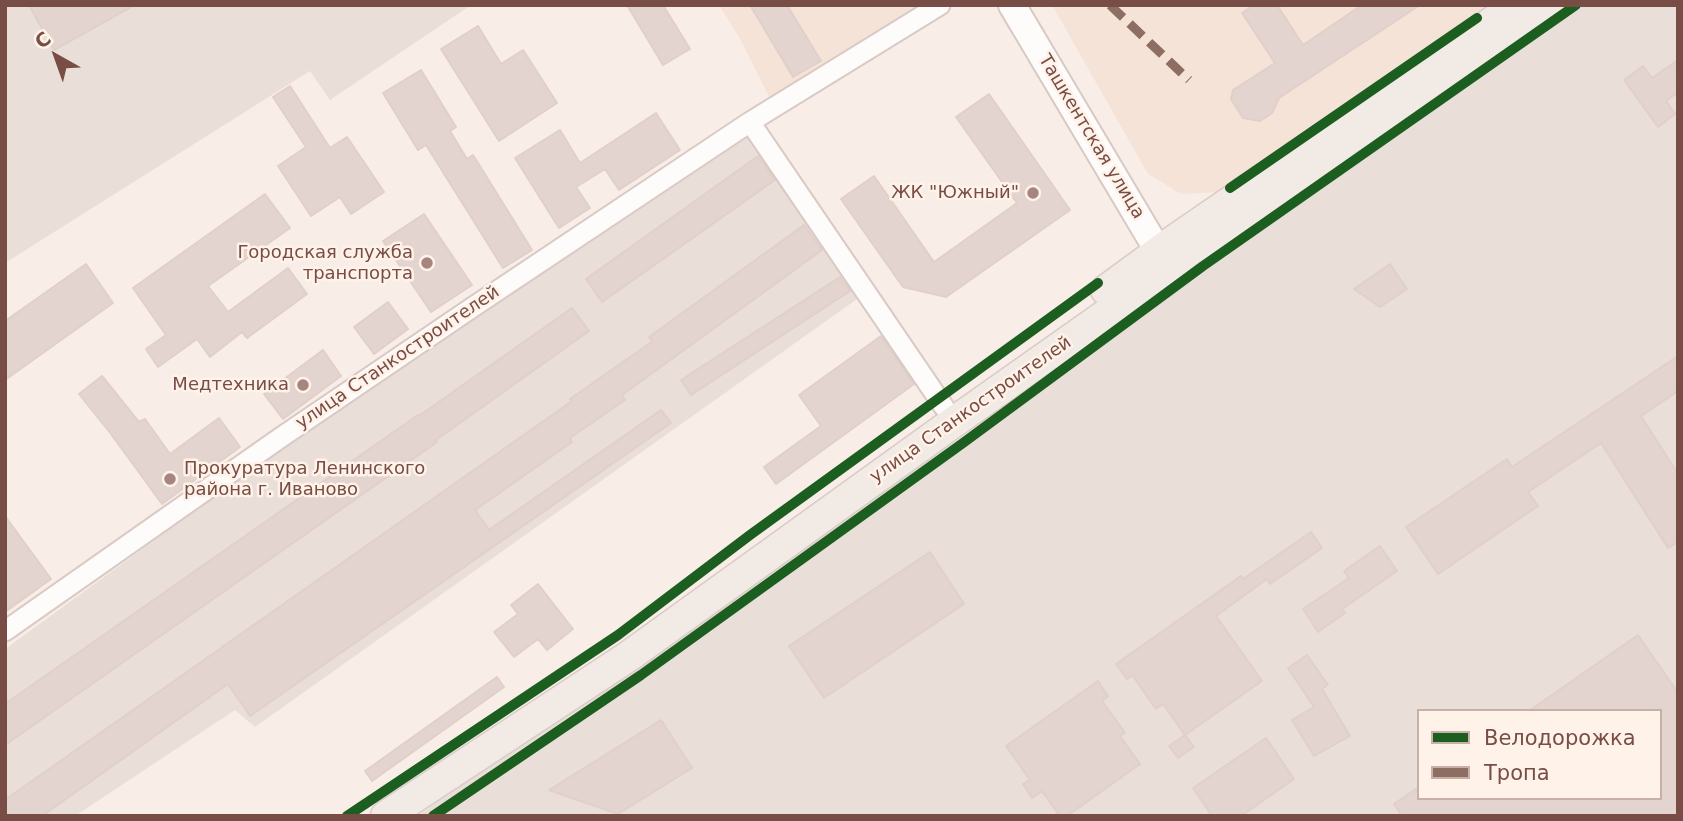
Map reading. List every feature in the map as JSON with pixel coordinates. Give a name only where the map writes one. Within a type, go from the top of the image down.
[{"type":"main road","name":"Ташкентская улица","points":[[1012,5],[1171,255]]},
{"type":"main road","name":"Ташкентская улица","points":[[1031,5],[1171,255]]},
{"type":"main road","name":"улица Станкостроителей","points":[[386,816],[629,656],[951,424],[1171,255],[1517,5]]},
{"type":"main road","name":"улица Станкостроителей","points":[[363,816],[621,643],[944,407],[1171,255],[1556,5]]},
{"type":"street","name":"улица Станкостроителей","points":[[5,631],[370,376],[750,122],[940,5]]},
{"type":"street","points":[[750,122],[944,407]]},
{"type":"shaded area","points":[[5,5],[471,5],[330,100],[310,71],[5,263]]},
{"type":"shaded area","points":[[719,5],[935,5],[773,105],[739,37]]},
{"type":"shaded area","points":[[1052,5],[1500,5],[1226,192],[1181,194],[1148,174]]},
{"type":"shaded area","points":[[1584,5],[1678,5],[1678,816],[417,816]]},
{"type":"shaded area","points":[[761,118],[874,287],[255,727],[235,710],[75,816],[5,816],[5,649],[284,446]]},
{"type":"building","points":[[29,5],[135,5],[54,50]]},
{"type":"building","points":[[627,5],[663,5],[690,49],[663,65]]},
{"type":"building","points":[[750,5],[787,5],[821,61],[793,77]]},
{"type":"building","points":[[1254,5],[1277,5],[1303,45],[1362,5],[1420,5],[1279,98],[1272,113],[1260,121],[1243,118],[1231,99],[1233,90],[1275,63],[1242,13]]},
{"type":"building","points":[[478,26],[501,64],[523,50],[557,103],[499,141],[441,49]]},
{"type":"building","points":[[1678,60],[1678,92],[1666,101],[1675,114],[1658,127],[1624,80],[1643,66],[1652,78]]},
{"type":"building","points":[[421,70],[456,127],[450,131],[467,159],[473,155],[532,250],[503,268],[426,145],[418,150],[383,93]]},
{"type":"building","points":[[290,86],[330,148],[347,137],[384,192],[351,214],[340,197],[311,216],[278,166],[306,147],[273,97]]},
{"type":"building","name":"ЖК \"Южный\"","points":[[989,94],[1070,210],[946,297],[903,287],[841,199],[874,176],[934,262],[1017,203],[956,117]]},
{"type":"building","points":[[656,113],[680,150],[619,190],[605,169],[576,187],[590,208],[559,228],[515,158],[560,130],[580,163]]},
{"type":"building","points":[[758,156],[775,180],[602,302],[586,279]]},
{"type":"building","points":[[265,194],[290,228],[208,286],[228,312],[288,268],[307,294],[247,338],[242,332],[210,357],[197,339],[158,367],[146,349],[166,335],[133,288]]},
{"type":"building","name":"Городская служба транспорта","points":[[424,214],[472,285],[431,312],[383,241]]},
{"type":"building","points":[[804,225],[822,250],[622,395],[625,400],[570,438],[572,442],[475,510],[489,530],[661,410],[671,423],[250,716],[228,684],[42,816],[5,816],[5,800],[572,401],[570,399],[653,341],[649,337]]},
{"type":"building","points":[[86,264],[113,303],[5,380],[5,321]]},
{"type":"building","points":[[1390,264],[1407,289],[1380,307],[1354,289]]},
{"type":"building","points":[[840,277],[850,291],[691,395],[681,380]]},
{"type":"building","points":[[388,302],[408,329],[374,354],[354,327]]},
{"type":"building","points":[[572,308],[589,331],[436,440],[437,442],[5,745],[5,704]]},
{"type":"building","points":[[881,336],[914,384],[776,484],[764,467],[821,426],[799,395]]},
{"type":"building","name":"Медтехника","points":[[323,350],[341,376],[283,419],[264,394]]},
{"type":"building","points":[[1678,356],[1678,391],[1641,416],[1678,474],[1678,542],[1668,548],[1601,443],[1528,492],[1538,506],[1438,574],[1406,527],[1507,459],[1512,467]]},
{"type":"building","name":"Прокуратура Ленинского района г. Иваново","points":[[102,376],[139,422],[145,419],[170,454],[219,418],[240,447],[162,504],[79,394]]},
{"type":"building","points":[[5,516],[51,579],[5,612]]},
{"type":"building","points":[[1311,532],[1322,548],[1270,584],[1267,579],[1216,616],[1262,681],[1185,735],[1163,704],[1156,709],[1132,675],[1127,679],[1116,664],[1241,576],[1243,579]]},
{"type":"building","points":[[1380,546],[1397,571],[1342,609],[1345,613],[1318,632],[1303,609],[1349,578],[1344,571]]},
{"type":"building","points":[[930,552],[964,604],[824,698],[789,646]]},
{"type":"building","points":[[538,584],[573,629],[547,650],[538,639],[514,657],[494,632],[518,614],[511,605]]},
{"type":"building","points":[[1638,635],[1678,693],[1678,816],[1402,816],[1394,804],[1417,788],[1417,800],[1662,800],[1662,709],[1532,709]]},
{"type":"building","points":[[1307,655],[1328,685],[1322,689],[1350,736],[1314,756],[1292,720],[1314,707],[1288,668]]},
{"type":"building","points":[[497,677],[504,687],[372,781],[365,771]]},
{"type":"building","points":[[1098,681],[1108,696],[1102,701],[1125,733],[1120,736],[1140,764],[1067,816],[1060,816],[1042,791],[1032,798],[1023,784],[1030,780],[1006,746]]},
{"type":"building","points":[[661,720],[692,768],[618,814],[549,790]]},
{"type":"building","points":[[1185,735],[1194,747],[1178,758],[1169,746]]},
{"type":"building","points":[[1266,738],[1294,779],[1241,816],[1212,816],[1193,788]]},
{"type":"marked path","points":[[1110,5],[1189,80]]},
{"type":"cycle path","points":[[433,816],[641,675],[1203,266],[1576,5]]},
{"type":"cycle path","points":[[1230,188],[1477,18]]},
{"type":"cycle path","points":[[347,816],[618,635],[750,535],[1098,283]]},
{"type":"place","name":"ЖК \"Южный\"","points":[[1033,193]]},
{"type":"place","name":"Городская служба транспорта","points":[[427,263]]},
{"type":"place","name":"Медтехника","points":[[303,385]]},
{"type":"place","name":"Прокуратура Ленинского района г. Иваново","points":[[170,479]]}]
